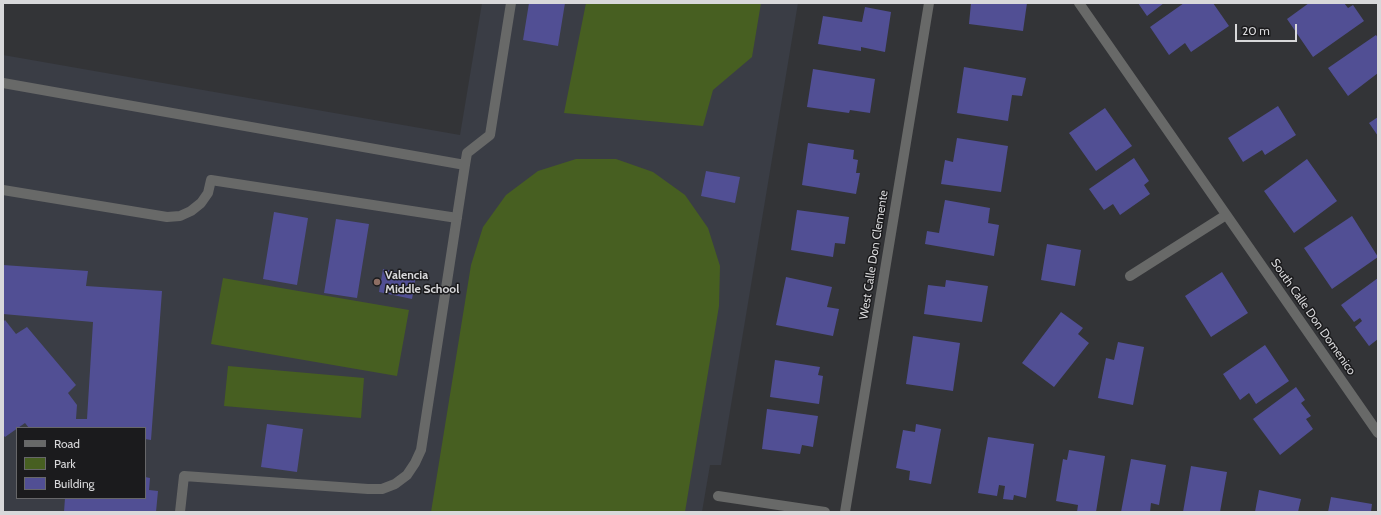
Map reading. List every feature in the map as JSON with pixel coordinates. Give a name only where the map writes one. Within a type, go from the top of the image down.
[{"type":"street","points":[[180,512],[184,476],[382,489],[395,484],[407,475],[415,464],[421,450],[467,153],[490,135],[511,3]]},
{"type":"street","name":"West Calle Don Clemente","points":[[844,512],[929,3]]},
{"type":"street","name":"South Calle Don Domenico","points":[[1079,3],[1378,433]]},
{"type":"street","points":[[3,83],[465,165]]},
{"type":"street","points":[[3,190],[167,217],[180,216],[191,211],[201,203],[208,193],[211,180],[457,218]]},
{"type":"street","points":[[1130,276],[1226,215]]},
{"type":"street","points":[[718,496],[825,512]]},
{"type":"shaded area","name":"Valencia Middle School","points":[[482,3],[798,3],[721,465],[710,465],[702,512],[3,512],[3,55],[460,135]]},
{"type":"green space","points":[[586,3],[761,3],[752,57],[713,90],[703,126],[564,113]]},
{"type":"green space","points":[[576,159],[616,159],[653,172],[685,195],[708,228],[720,266],[719,306],[685,512],[431,512],[471,265],[483,227],[506,195],[538,171]]},
{"type":"green space","points":[[223,278],[409,310],[397,376],[211,344]]},
{"type":"green space","points":[[228,366],[364,378],[361,418],[224,406]]},
{"type":"building","points":[[529,3],[565,3],[558,46],[523,40]]},
{"type":"building","points":[[971,3],[1027,3],[1023,31],[969,24]]},
{"type":"building","points":[[1138,3],[1164,3],[1147,16]]},
{"type":"building","points":[[1184,3],[1213,3],[1229,26],[1191,52],[1185,43],[1169,55],[1150,27]]},
{"type":"building","points":[[1309,3],[1344,3],[1348,8],[1353,5],[1364,21],[1313,57],[1287,19]]},
{"type":"building","points":[[865,7],[891,12],[885,52],[861,47],[861,51],[818,44],[823,16],[862,22]]},
{"type":"building","points":[[1376,35],[1378,38],[1378,73],[1348,96],[1328,68]]},
{"type":"building","points":[[964,67],[1026,78],[1022,96],[1012,95],[1008,121],[957,113]]},
{"type":"building","points":[[813,69],[875,79],[870,113],[850,110],[849,113],[807,107]]},
{"type":"building","points":[[1278,106],[1296,135],[1265,155],[1262,150],[1243,162],[1228,138]]},
{"type":"building","points":[[1105,108],[1132,146],[1096,171],[1069,133]]},
{"type":"building","points":[[1378,117],[1378,136],[1369,123]]},
{"type":"building","points":[[957,138],[1008,146],[1001,192],[941,184],[945,160],[953,162]]},
{"type":"building","points":[[808,143],[854,150],[853,159],[858,160],[856,173],[860,173],[856,194],[802,185]]},
{"type":"building","points":[[1134,158],[1149,181],[1144,185],[1150,194],[1120,215],[1113,204],[1104,210],[1089,189]]},
{"type":"building","points":[[1307,159],[1337,201],[1294,233],[1264,191]]},
{"type":"building","points":[[706,171],[740,177],[735,203],[701,196]]},
{"type":"building","points":[[945,200],[990,208],[988,223],[999,225],[994,256],[925,244],[927,231],[939,233]]},
{"type":"building","points":[[797,210],[849,217],[845,244],[835,243],[833,257],[791,250]]},
{"type":"building","points":[[274,212],[308,218],[297,285],[263,279]]},
{"type":"building","points":[[1352,216],[1378,257],[1332,289],[1304,248]]},
{"type":"building","points":[[336,219],[369,224],[357,298],[324,293]]},
{"type":"building","points":[[1047,244],[1081,250],[1075,286],[1041,280]]},
{"type":"building","points":[[3,265],[88,271],[86,286],[162,291],[151,440],[146,439],[146,427],[28,427],[25,423],[19,427],[16,427],[16,429],[5,437],[3,435],[3,322],[5,320],[16,334],[27,327],[76,385],[68,393],[77,405],[76,419],[87,419],[93,322],[3,314]]},
{"type":"building","points":[[383,269],[416,276],[412,299],[379,292]]},
{"type":"building","points":[[1222,272],[1248,313],[1211,337],[1185,296]]},
{"type":"building","points":[[786,277],[832,287],[827,307],[839,309],[833,336],[776,325]]},
{"type":"building","points":[[1378,278],[1378,339],[1369,346],[1355,327],[1362,321],[1360,318],[1354,322],[1341,305]]},
{"type":"building","points":[[946,280],[988,286],[982,322],[924,314],[928,285],[945,287]]},
{"type":"building","points":[[1061,312],[1083,328],[1078,334],[1089,343],[1054,387],[1022,363]]},
{"type":"building","points":[[913,336],[960,343],[953,391],[906,384]]},
{"type":"building","points":[[1118,342],[1144,347],[1133,405],[1098,398],[1106,358],[1114,360]]},
{"type":"building","points":[[1265,345],[1289,381],[1256,404],[1249,393],[1240,400],[1223,374]]},
{"type":"building","points":[[775,360],[820,367],[818,375],[823,376],[819,404],[770,397]]},
{"type":"building","points":[[1296,387],[1305,400],[1301,403],[1311,416],[1306,419],[1313,429],[1280,455],[1253,419]]},
{"type":"building","points":[[767,409],[818,416],[813,447],[802,445],[800,454],[762,449]]},
{"type":"building","points":[[267,424],[303,429],[297,472],[261,467]]},
{"type":"building","points":[[916,424],[941,429],[931,484],[909,480],[910,471],[896,468],[903,430],[915,432]]},
{"type":"building","points":[[988,437],[1034,444],[1026,498],[1014,495],[1013,500],[1003,499],[1005,486],[999,485],[997,496],[978,493]]},
{"type":"building","points":[[1069,450],[1105,456],[1096,512],[1077,512],[1078,505],[1056,501],[1063,459],[1067,460]]},
{"type":"building","points":[[1131,459],[1166,465],[1159,505],[1151,503],[1150,512],[1121,512]]},
{"type":"building","points":[[1191,466],[1227,472],[1220,512],[1183,512]]},
{"type":"building","points":[[146,477],[150,478],[149,490],[158,491],[156,512],[64,512],[65,499],[146,499]]},
{"type":"building","points":[[1259,490],[1301,499],[1298,512],[1255,512]]},
{"type":"building","points":[[1331,497],[1372,504],[1371,512],[1328,512]]},
{"type":"place","name":"Valencia Middle School","points":[[377,282]]}]
